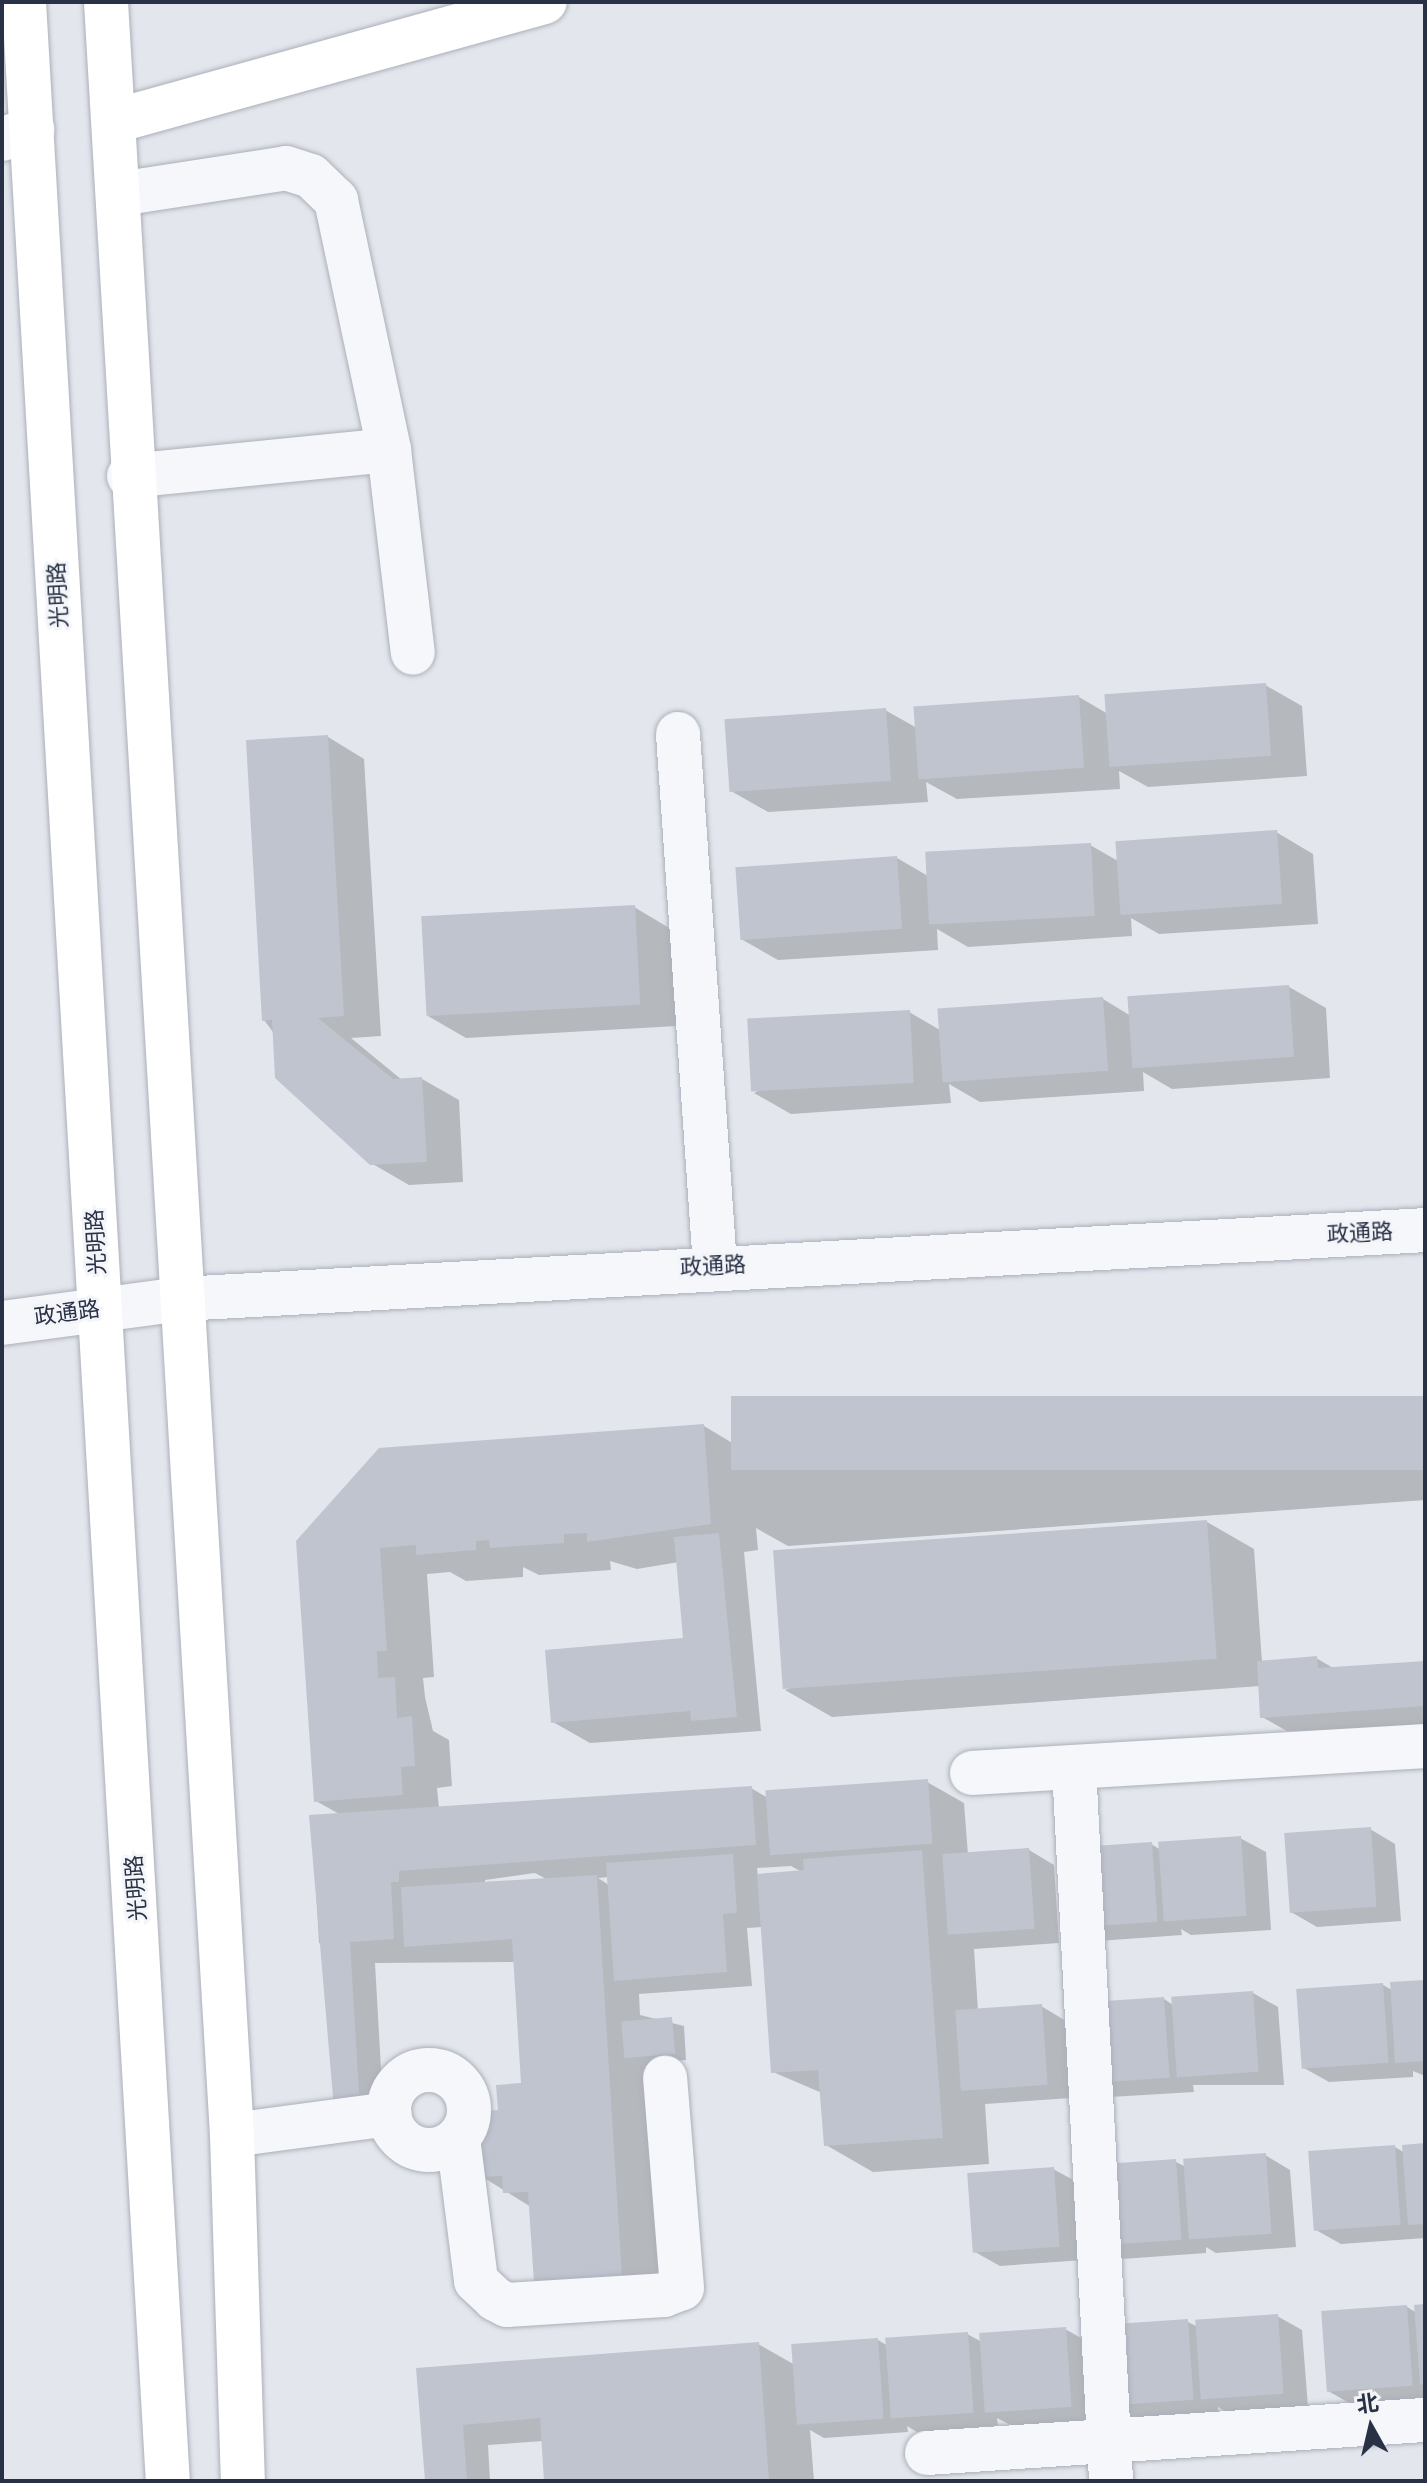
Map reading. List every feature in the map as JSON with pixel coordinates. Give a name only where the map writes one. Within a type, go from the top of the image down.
[{"type":"main road","name":"光明路","points":[[24,2],[17,134],[100,1308],[168,2481]]},
{"type":"main road","points":[[106,2],[119,194],[129,476],[232,2135],[243,2481]]},
{"type":"main road","points":[[115,121],[545,2]]},
{"type":"street","points":[[119,194],[286,168],[311,176],[336,200],[389,450],[413,653]]},
{"type":"street","points":[[129,476],[389,450]]},
{"type":"street","points":[[678,734],[715,1266]]},
{"type":"street","name":"政通路","points":[[2,1323],[181,1299],[715,1266],[1425,1230]]},
{"type":"street","points":[[972,1773],[1425,1746]]},
{"type":"street","points":[[1074,1767],[1110,2461]]},
{"type":"street","points":[[390,2114],[405,2079],[419,2071],[447,2074],[470,2109],[458,2138],[476,2281],[495,2299],[507,2305],[664,2295],[682,2288],[665,2078]]},
{"type":"street","points":[[232,2135],[390,2114]]},
{"type":"street","points":[[390,2114],[412,2147],[444,2148],[458,2138]]},
{"type":"street","points":[[927,2453],[1110,2461],[1425,2420]]},
{"type":"building","points":[[1266,683],[1271,756],[1109,767],[1104,694]]},
{"type":"building","points":[[1079,695],[1084,768],[918,779],[913,707]]},
{"type":"building","points":[[886,708],[891,781],[729,792],[724,719]]},
{"type":"building","points":[[328,735],[344,1016],[318,1018],[393,1079],[422,1077],[427,1162],[370,1165],[275,1078],[272,1020],[262,1021],[246,740]]},
{"type":"building","points":[[1277,830],[1282,904],[1121,915],[1115,841]]},
{"type":"building","points":[[1091,843],[1095,916],[929,925],[925,852]]},
{"type":"building","points":[[897,856],[902,929],[740,940],[735,867]]},
{"type":"building","points":[[635,905],[640,1005],[427,1016],[421,916]]},
{"type":"building","points":[[1289,985],[1294,1057],[1132,1068],[1127,996]]},
{"type":"building","points":[[1103,997],[1108,1071],[943,1082],[937,1009]]},
{"type":"building","points":[[910,1010],[914,1083],[751,1091],[747,1019]]},
{"type":"building","points":[[731,1396],[1425,1396],[1425,1470],[731,1470]]},
{"type":"building","points":[[704,1424],[711,1524],[587,1542],[587,1533],[564,1534],[564,1543],[490,1548],[489,1540],[476,1541],[476,1550],[416,1555],[416,1545],[380,1548],[387,1651],[377,1651],[378,1678],[395,1677],[397,1718],[412,1716],[415,1766],[401,1767],[403,1795],[314,1802],[296,1541],[379,1448]]},
{"type":"building","points":[[1207,1520],[1217,1659],[783,1689],[773,1550]]},
{"type":"building","points":[[719,1533],[737,1717],[691,1721],[690,1711],[551,1723],[545,1650],[683,1638],[674,1537]]},
{"type":"building","points":[[1317,1656],[1318,1668],[1425,1661],[1425,1706],[1260,1718],[1257,1661]]},
{"type":"building","points":[[928,1779],[933,1844],[770,1855],[765,1790]]},
{"type":"building","points":[[752,1786],[756,1845],[399,1871],[399,1882],[391,1882],[394,1939],[350,1942],[360,2108],[334,2109],[309,1815]]},
{"type":"building","points":[[1371,1827],[1377,1907],[1290,1913],[1284,1833]]},
{"type":"building","points":[[1241,1836],[1247,1916],[1164,1922],[1158,1842]]},
{"type":"building","points":[[1152,1842],[1158,1922],[1071,1928],[1065,1848]]},
{"type":"building","points":[[1029,1848],[1035,1929],[948,1935],[942,1854]]},
{"type":"building","points":[[922,1850],[943,2138],[824,2146],[818,2070],[771,2073],[757,1874],[804,1870],[803,1859]]},
{"type":"building","points":[[733,1854],[737,1913],[723,1914],[727,1972],[614,1981],[606,1863]]},
{"type":"building","points":[[597,1875],[622,2277],[534,2283],[528,2192],[503,2193],[502,2176],[479,2177],[475,2112],[498,2110],[496,2085],[521,2083],[512,1939],[404,1947],[401,1887]]},
{"type":"building","points":[[1425,1980],[1425,2061],[1395,2063],[1390,1982]]},
{"type":"building","points":[[1383,1983],[1389,2063],[1302,2069],[1296,1989]]},
{"type":"building","points":[[1253,1991],[1259,2072],[1177,2078],[1171,1997]]},
{"type":"building","points":[[1164,1997],[1170,2078],[1083,2084],[1077,2003]]},
{"type":"building","points":[[1042,2004],[1048,2085],[961,2091],[955,2010]]},
{"type":"building","points":[[672,2017],[675,2054],[624,2058],[621,2021]]},
{"type":"building","points":[[1425,2143],[1425,2224],[1408,2225],[1402,2145]]},
{"type":"building","points":[[1395,2145],[1401,2225],[1314,2231],[1308,2151]]},
{"type":"building","points":[[1266,2153],[1272,2234],[1189,2240],[1183,2159]]},
{"type":"building","points":[[1176,2159],[1182,2240],[1095,2246],[1089,2165]]},
{"type":"building","points":[[1054,2167],[1060,2247],[973,2253],[967,2173]]},
{"type":"building","points":[[1425,2304],[1425,2384],[1420,2385],[1414,2305]]},
{"type":"building","points":[[1407,2305],[1413,2386],[1327,2392],[1321,2311]]},
{"type":"building","points":[[1278,2314],[1284,2394],[1201,2400],[1195,2320]]},
{"type":"building","points":[[1188,2319],[1194,2400],[1107,2406],[1101,2325]]},
{"type":"building","points":[[1066,2327],[1072,2407],[985,2413],[979,2333]]},
{"type":"building","points":[[968,2332],[974,2413],[891,2419],[885,2338]]},
{"type":"building","points":[[878,2338],[884,2419],[797,2425],[791,2344]]},
{"type":"building","points":[[759,2342],[769,2481],[544,2481],[540,2418],[463,2425],[467,2481],[425,2481],[416,2368]]}]
